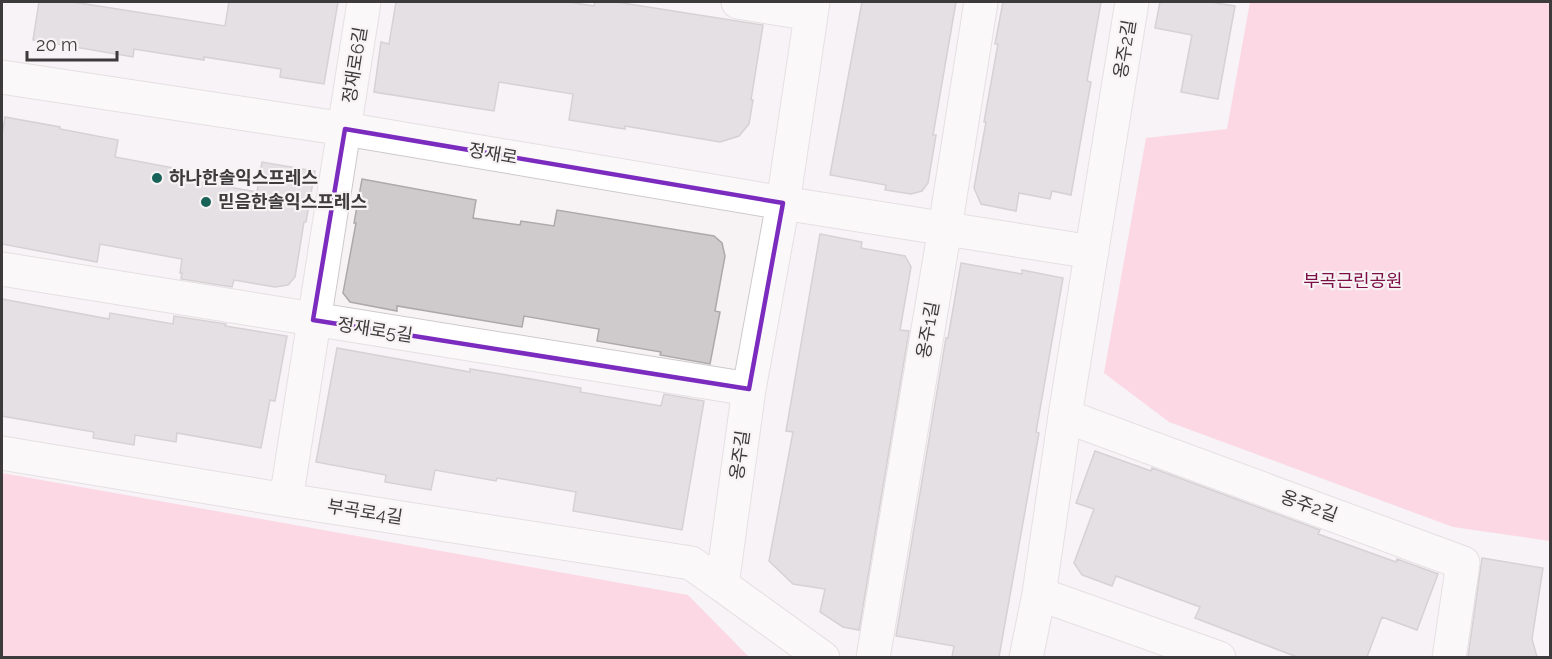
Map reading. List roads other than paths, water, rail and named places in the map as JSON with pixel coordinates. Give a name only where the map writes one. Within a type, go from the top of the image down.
[{"type":"street","name":"정재로6길","points":[[286,500],[364,2]]},
{"type":"street","points":[[738,2],[812,8],[783,203]]},
{"type":"street","name":"옹주1길","points":[[873,657],[981,2]]},
{"type":"street","name":"옹주2길","points":[[1026,657],[1039,594],[1065,416],[1132,2]]},
{"type":"street","name":"정재로","points":[[2,77],[345,129],[783,203],[1092,252]]},
{"type":"street","name":"옹주길","points":[[722,585],[749,389],[783,203]]},
{"type":"street","name":"정재로5길","points":[[2,268],[749,389]]},
{"type":"street","name":"옹주2길","points":[[1065,416],[1463,563],[1449,657]]},
{"type":"street","name":"부곡로4길","points":[[2,453],[286,500],[691,562],[722,585]]},
{"type":"street","points":[[722,585],[823,657]]},
{"type":"street","points":[[1039,594],[1219,657]]},
{"type":"place","name":"하나한솔익스프레스","points":[[157,178]]},
{"type":"place","name":"믿음한솔익스프레스","points":[[206,202]]},
{"type":"park label","name":"부곡근린공원","points":[[1353,281]]}]
